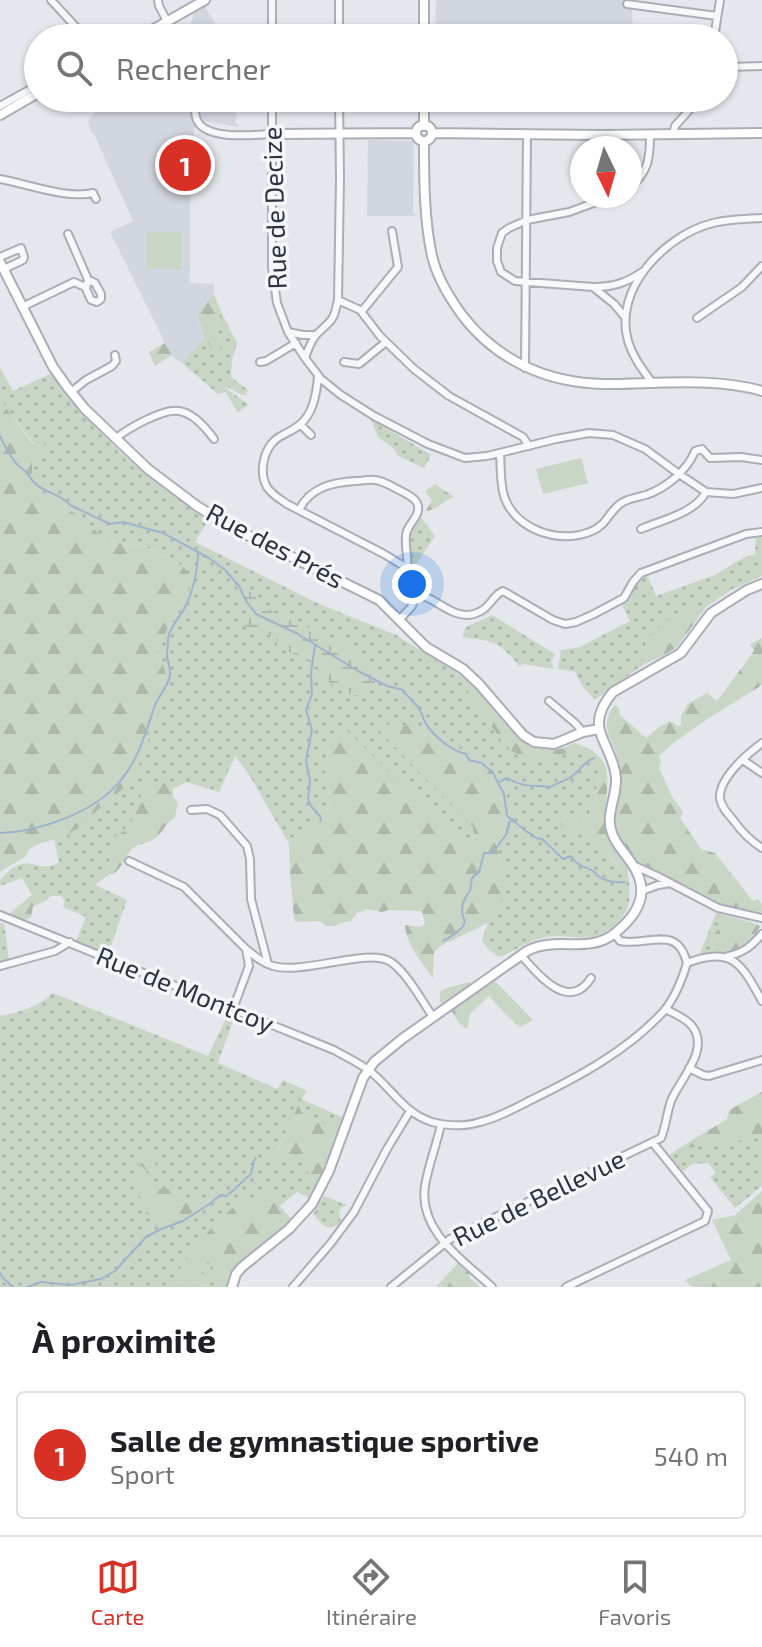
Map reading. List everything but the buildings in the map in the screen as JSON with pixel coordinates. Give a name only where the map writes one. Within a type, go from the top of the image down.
[{"type":"street","points":[[52,0],[73,24]]},
{"type":"street","points":[[158,0],[167,21]]},
{"type":"street","points":[[162,24],[205,0]]},
{"type":"street","points":[[272,0],[272,24]]},
{"type":"street","points":[[339,0],[339,24]]},
{"type":"street","points":[[424,0],[424,24]]},
{"type":"street","points":[[716,24],[720,0]]},
{"type":"street","points":[[627,4],[717,16]]},
{"type":"street","points":[[738,67],[762,66]]},
{"type":"street","points":[[0,106],[24,93]]},
{"type":"street","points":[[0,115],[24,101]]},
{"type":"street","points":[[196,112],[199,124],[207,130],[227,134],[416,133]]},
{"type":"street","name":"Rue de Decize","points":[[272,112],[272,267],[277,303],[288,332],[318,376],[374,416],[455,455],[474,458],[589,433],[613,435],[645,449],[706,492]]},
{"type":"street","points":[[305,358],[316,335],[328,326],[335,315],[338,300],[339,112]]},
{"type":"street","points":[[424,112],[424,126]]},
{"type":"street","points":[[673,134],[675,126],[688,112]]},
{"type":"street","points":[[416,133],[419,127],[424,126],[429,127],[432,133]]},
{"type":"street","points":[[416,133],[424,141]]},
{"type":"street","points":[[432,133],[762,133]]},
{"type":"street","points":[[424,141],[432,133]]},
{"type":"street","points":[[525,368],[527,134]]},
{"type":"street","points":[[642,175],[648,167],[650,134]]},
{"type":"street","points":[[424,141],[429,235],[440,280],[470,327],[492,347],[525,368],[571,382],[730,385],[762,391]]},
{"type":"street","points":[[0,179],[67,194],[93,193],[96,199]]},
{"type":"street","points":[[580,208],[527,220],[502,233],[497,248],[501,272],[509,279],[526,282],[593,287],[619,285],[642,272],[666,248],[689,233],[711,223],[762,218]]},
{"type":"street","points":[[362,311],[398,267],[392,231]]},
{"type":"street","points":[[22,307],[74,282],[87,285],[68,234]]},
{"type":"street","name":"Rue des Prés","points":[[1,263],[53,367],[85,409],[148,469],[229,526],[379,600],[426,647],[463,669],[523,735],[534,742],[554,744],[599,729]]},
{"type":"street","points":[[697,318],[742,287],[762,266]]},
{"type":"street","points":[[642,272],[625,317],[627,339],[633,355],[653,384]]},
{"type":"street","points":[[593,287],[625,317]]},
{"type":"street","points":[[338,300],[362,311],[386,342],[449,396],[523,437],[529,446]]},
{"type":"street","points":[[288,332],[316,335]]},
{"type":"street","points":[[344,362],[359,364],[386,342]]},
{"type":"street","points":[[260,362],[296,343]]},
{"type":"street","points":[[71,392],[112,366],[116,361],[115,355]]},
{"type":"street","points":[[318,376],[315,400],[308,417],[301,425],[274,441],[266,454],[263,475],[267,487],[274,495],[299,510],[407,568],[414,594],[412,606],[400,619]]},
{"type":"street","points":[[115,439],[142,422],[176,410],[188,414],[214,439]]},
{"type":"street","points":[[301,425],[311,435]]},
{"type":"street","points":[[500,453],[501,483],[513,513],[543,534],[572,536],[589,533],[602,526],[618,505],[660,488],[679,474],[695,451],[702,449],[710,458],[762,460]]},
{"type":"street","points":[[299,510],[302,503],[326,485],[374,480],[386,483],[417,501],[417,512],[406,533],[407,568]]},
{"type":"street","points":[[641,529],[688,510],[706,492],[733,494],[762,488]]},
{"type":"street","points":[[414,594],[464,615],[487,608],[497,593],[503,591],[565,624],[576,622],[624,598],[641,573],[746,534],[762,532]]},
{"type":"street","points":[[232,1287],[242,1267],[297,1222],[319,1193],[368,1069],[384,1053],[532,948],[551,943],[593,944],[615,934],[636,910],[642,887],[633,865],[612,833],[609,816],[616,779],[599,729],[599,714],[613,692],[681,653],[711,613],[762,584]]},
{"type":"street","points":[[549,701],[583,732]]},
{"type":"street","points":[[762,743],[725,781],[720,795],[721,802],[738,827],[762,848]]},
{"type":"street","points":[[743,760],[762,773]]},
{"type":"street","points":[[191,810],[207,809],[220,815],[247,846],[251,899],[268,964]]},
{"type":"street","points":[[129,861],[184,887],[246,949],[268,964],[289,967],[365,957],[381,958],[392,963],[433,1017]]},
{"type":"street","points":[[633,865],[718,908],[762,918]]},
{"type":"street","points":[[657,876],[658,885]]},
{"type":"street","points":[[642,887],[657,876]]},
{"type":"street","points":[[642,887],[671,883]]},
{"type":"street","name":"Rue de Montcoy","points":[[0,915],[334,1050],[368,1069],[410,1111]]},
{"type":"street","points":[[293,1287],[354,1212],[410,1111],[441,1124],[459,1126],[481,1122],[542,1095],[612,1055],[666,1009],[682,981],[687,963],[685,953],[669,939],[654,938],[630,943],[620,941],[615,934]]},
{"type":"street","points":[[687,963],[745,950],[762,934]]},
{"type":"street","points":[[0,966],[55,951],[70,942]]},
{"type":"street","points":[[233,1009],[248,973],[246,949]]},
{"type":"street","points":[[521,955],[552,986],[562,991],[577,990],[591,978]]},
{"type":"street","points":[[724,957],[741,965],[762,1001]]},
{"type":"street","points":[[566,1287],[705,1221],[708,1211],[653,1143],[661,1138],[671,1102],[698,1049],[696,1033],[686,1021],[666,1009]]},
{"type":"street","points":[[689,1068],[709,1076],[762,1060]]},
{"type":"street","points":[[441,1124],[425,1182],[424,1200],[428,1216],[444,1243],[492,1287]]},
{"type":"street","name":"Rue de Bellevue","points":[[391,1287],[444,1243],[653,1143]]},
{"type":"shaded area","points":[[436,0],[632,0],[633,24],[435,24]]},
{"type":"shaded area","points":[[205,7],[215,24],[191,24],[194,13]]},
{"type":"shaded area","points":[[95,112],[236,112],[239,127],[204,121],[194,128],[190,283],[214,284],[214,294],[198,313],[204,338],[182,363],[171,355],[110,232],[133,221],[91,133],[88,120]]},
{"type":"shaded area","points":[[368,140],[414,141],[413,213],[417,216],[367,216]]},
{"type":"green space","points":[[147,232],[182,232],[181,270],[147,269]]},
{"type":"green space","points":[[214,294],[221,312],[217,324],[221,348],[216,353],[203,335],[198,312]]},
{"type":"green space","points":[[221,312],[237,343],[231,377],[249,391],[247,395],[242,395],[224,387],[249,405],[238,412],[225,392],[218,394],[182,363],[204,338],[209,347],[220,339],[217,324]]},
{"type":"green space","points":[[165,343],[172,355],[155,366],[149,352]]},
{"type":"green space","points":[[0,367],[13,391],[52,373],[86,417],[114,446],[160,485],[209,519],[195,542],[317,603],[396,635],[460,675],[503,743],[564,754],[576,749],[584,750],[597,765],[600,777],[589,816],[581,819],[563,816],[574,832],[604,848],[629,880],[629,904],[619,920],[596,936],[546,937],[499,957],[489,950],[482,940],[488,923],[497,912],[503,869],[496,845],[504,834],[511,809],[505,791],[481,759],[463,751],[438,732],[374,725],[474,827],[470,844],[464,844],[331,736],[325,766],[330,801],[327,810],[307,832],[287,840],[235,756],[219,792],[186,782],[173,789],[162,780],[138,802],[130,827],[113,839],[109,874],[95,885],[127,900],[108,954],[76,941],[86,917],[63,907],[65,901],[61,896],[51,896],[44,902],[38,893],[32,895],[22,878],[0,886],[0,880],[18,865],[49,866],[59,862],[54,839],[67,836],[165,670],[156,650],[185,597],[183,566],[144,546],[102,537],[59,502],[39,492],[32,478],[35,445],[6,408],[0,394]]},
{"type":"green space","points":[[0,394],[6,408],[33,444],[46,441],[40,455],[32,460],[32,478],[39,492],[59,502],[102,537],[143,546],[183,566],[192,579],[156,650],[168,686],[139,766],[125,787],[67,836],[41,843],[0,872]]},
{"type":"green space","points":[[371,419],[431,455],[424,468],[398,456],[378,437]]},
{"type":"green space","points":[[581,458],[588,483],[543,494],[536,469]]},
{"type":"green space","points":[[435,484],[454,497],[426,511],[432,500],[425,491]]},
{"type":"green space","points":[[420,516],[435,536],[413,569],[409,536]]},
{"type":"green space","points":[[762,537],[762,576],[731,590],[706,607],[673,615],[649,638],[642,652],[644,664],[595,700],[582,686],[575,672],[558,669],[561,650],[580,647],[630,621],[622,605],[647,575],[656,596],[715,575],[755,554],[756,538]]},
{"type":"green space","points":[[236,576],[259,602],[273,612],[359,651],[377,678],[371,688],[357,696],[346,693],[322,676],[308,659],[278,648],[276,638],[246,628],[244,621],[250,611],[232,578]]},
{"type":"green space","points":[[706,607],[677,647],[644,664],[642,652],[649,638],[668,619]]},
{"type":"green space","points":[[492,615],[555,654],[551,662],[554,669],[523,664],[520,667],[496,644],[462,637],[466,627]]},
{"type":"green space","points":[[762,638],[762,685],[672,744],[659,756],[659,768],[683,812],[680,818],[701,849],[715,853],[753,901],[758,899],[762,904],[762,912],[723,905],[636,861],[631,855],[616,826],[620,770],[607,722],[615,705],[620,715],[646,738],[670,721],[681,725],[681,715],[687,704],[707,693],[717,701],[754,651],[750,644]]},
{"type":"green space","points":[[460,675],[469,680],[502,720],[528,743],[543,749],[558,749],[574,743],[600,757],[607,777],[607,834],[627,867],[629,880],[624,878],[606,852],[590,840],[562,827],[559,821],[563,816],[581,819],[589,816],[600,777],[597,765],[584,751],[576,749],[549,761],[527,759],[512,751],[503,743]]},
{"type":"green space","points":[[373,724],[420,726],[438,732],[463,751],[481,759],[496,775],[511,809],[504,834],[496,845],[507,883],[497,912],[488,923],[434,952],[433,978],[406,932],[405,925],[421,927],[425,923],[422,911],[382,912],[368,909],[357,913],[351,921],[335,926],[326,926],[319,921],[296,922],[294,919],[287,840],[307,832],[327,810],[330,802],[325,766],[331,736],[343,727],[464,844],[470,844],[474,835],[473,827]]},
{"type":"green space","points":[[162,780],[173,789],[173,797],[178,803],[175,817],[155,839],[133,848],[117,871],[109,874],[113,838],[130,827],[145,787]]},
{"type":"green space","points":[[38,892],[44,902],[33,906],[31,917],[25,920],[9,914],[32,895]]},
{"type":"green space","points":[[717,913],[760,926],[757,933],[741,947],[713,952],[711,939],[722,923],[715,916]]},
{"type":"green space","points":[[715,916],[723,922],[711,939],[713,952],[699,956]]},
{"type":"green space","points":[[0,923],[4,923],[9,959],[0,961]]},
{"type":"green space","points":[[494,980],[533,1020],[520,1027],[489,996],[470,1014],[467,1029],[452,1012],[454,1007]]},
{"type":"green space","points":[[469,982],[471,984],[443,1006],[440,992]]},
{"type":"green space","points":[[53,993],[208,1056],[227,1016],[234,1018],[218,1063],[277,1089],[283,1080],[307,1091],[301,1099],[344,1118],[342,1123],[316,1122],[304,1113],[301,1101],[274,1157],[302,1162],[317,1186],[311,1199],[297,1192],[280,1206],[265,1189],[202,1243],[179,1270],[178,1287],[0,1287],[0,1016],[28,1008]]},
{"type":"green space","points":[[762,1092],[762,1137],[706,1144],[673,1152],[727,1119],[729,1110]]},
{"type":"green space","points":[[301,1099],[303,1111],[311,1119],[342,1123],[317,1186],[302,1162],[273,1157]]},
{"type":"green space","points":[[762,1137],[762,1186],[735,1208],[710,1177],[716,1173],[708,1163],[692,1164],[682,1172],[669,1155],[690,1146]]},
{"type":"green space","points":[[145,1150],[152,1151],[151,1158],[162,1177],[152,1174],[137,1162],[137,1156]]},
{"type":"green space","points":[[138,1176],[162,1189],[183,1192],[192,1203],[215,1197],[214,1201],[182,1220],[168,1223],[158,1220],[145,1214],[150,1209],[133,1187],[133,1181]]},
{"type":"green space","points":[[265,1189],[292,1220],[245,1258],[231,1276],[228,1287],[219,1287],[219,1278],[212,1264],[204,1264],[201,1270],[209,1279],[204,1285],[179,1270],[202,1243],[202,1238],[240,1200],[249,1201]]},
{"type":"green space","points":[[762,1191],[762,1287],[692,1287],[685,1280],[731,1260],[712,1220],[735,1215]]},
{"type":"green space","points":[[324,1196],[347,1205],[339,1211],[341,1223],[332,1227],[323,1224],[313,1214]]},
{"type":"green space","points":[[458,1263],[480,1287],[436,1287]]},
{"type":"green space","points":[[204,1264],[212,1264],[219,1278],[219,1287],[204,1285],[209,1279],[201,1270]]},
{"type":"green space","points":[[179,1270],[207,1287],[178,1287]]},
{"type":"waterway","points":[[0,436],[14,461],[42,489],[110,524],[123,522],[163,533],[209,558],[239,586],[256,614],[298,634],[387,686],[403,690],[419,708],[437,737],[454,750],[466,754],[469,760],[482,763],[492,771],[504,794],[507,816],[536,838],[542,839],[563,859],[571,856],[605,880],[625,882]]},
{"type":"waterway","points":[[0,833],[32,829],[82,811],[110,791],[127,772],[169,680],[168,638],[192,591],[198,552]]},
{"type":"waterway","points":[[315,646],[312,694],[306,710],[312,730],[306,760],[310,781],[308,799],[321,821]]},
{"type":"waterway","points":[[499,782],[507,778],[523,785],[551,787],[571,777],[594,758]]},
{"type":"waterway","points":[[443,941],[463,926],[462,908],[472,878],[479,872],[484,853],[492,853],[506,835],[513,819]]},
{"type":"waterway","points":[[27,1287],[41,1282],[70,1285],[101,1279],[115,1271],[146,1237],[183,1221],[220,1195],[229,1194],[251,1174],[256,1158]]},
{"type":"waterway","points":[[0,1273],[13,1287]]},
{"type":"place","name":"Salle de gymnastique sportive","points":[[185,165]]}]
